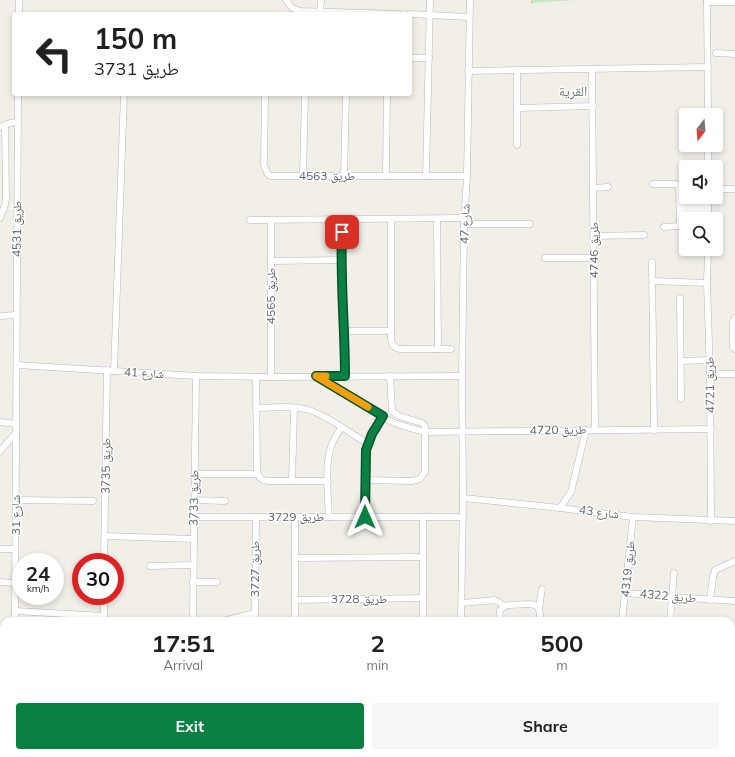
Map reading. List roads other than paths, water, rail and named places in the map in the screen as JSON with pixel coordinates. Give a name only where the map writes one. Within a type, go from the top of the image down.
[{"type":"street","points":[[19,0],[19,12]]},
{"type":"street","points":[[286,0],[289,5],[296,10],[320,12],[321,0]]},
{"type":"street","points":[[426,176],[430,0]]},
{"type":"street","name":"شارع 47","points":[[462,376],[464,221],[467,176],[470,0]]},
{"type":"street","points":[[708,108],[707,1],[735,2]]},
{"type":"street","points":[[412,14],[469,17]]},
{"type":"street","points":[[716,54],[735,54]]},
{"type":"street","points":[[412,58],[428,58]]},
{"type":"street","points":[[468,71],[708,67]]},
{"type":"street","points":[[517,70],[517,145]]},
{"type":"street","name":"طريق 4746","points":[[592,70],[595,430]]},
{"type":"street","name":"طريق 4531","points":[[17,365],[18,96]]},
{"type":"street","points":[[114,371],[124,96]]},
{"type":"street","name":"طريق 4563","points":[[265,96],[264,169],[270,176],[467,176]]},
{"type":"street","points":[[303,176],[305,96]]},
{"type":"street","points":[[344,176],[346,96]]},
{"type":"street","points":[[386,176],[387,96]]},
{"type":"street","points":[[517,108],[593,106]]},
{"type":"street","points":[[0,218],[4,209],[6,198],[2,127],[10,123],[18,122]]},
{"type":"street","points":[[653,184],[678,185],[681,206],[681,224],[680,226],[664,227]]},
{"type":"street","points":[[594,188],[608,187]]},
{"type":"street","points":[[723,189],[735,189]]},
{"type":"street","points":[[681,206],[708,206],[708,212]]},
{"type":"street","points":[[342,219],[341,260],[345,376]]},
{"type":"street","points":[[390,219],[392,342],[395,348],[400,349],[451,349]]},
{"type":"street","points":[[437,219],[438,349]]},
{"type":"street","points":[[250,220],[437,219],[530,224]]},
{"type":"street","name":"طريق 4565","points":[[271,220],[271,374]]},
{"type":"street","points":[[594,236],[644,235]]},
{"type":"street","name":"طريق 4721","points":[[708,256],[707,283],[710,360],[710,520]]},
{"type":"street","points":[[545,258],[594,258]]},
{"type":"street","points":[[271,261],[341,260]]},
{"type":"street","points":[[652,262],[654,430]]},
{"type":"street","points":[[653,281],[707,283]]},
{"type":"street","points":[[680,298],[681,399]]},
{"type":"street","points":[[0,316],[16,316]]},
{"type":"street","points":[[735,318],[733,322],[733,348],[735,349]]},
{"type":"street","points":[[344,331],[391,331]]},
{"type":"street","points":[[681,361],[710,360]]},
{"type":"street","name":"شارع 41","points":[[17,365],[196,376],[256,377],[271,374],[316,376],[462,376]]},
{"type":"street","name":"شارع 31","points":[[15,553],[17,365]]},
{"type":"street","name":"طريق 3735","points":[[104,553],[107,370]]},
{"type":"street","points":[[710,374],[735,374]]},
{"type":"street","name":"طريق 3733","points":[[193,617],[196,376]]},
{"type":"street","name":"طريق 4720","points":[[316,376],[383,416],[403,426],[425,432],[710,429]]},
{"type":"street","points":[[366,480],[412,482],[420,479],[425,472],[425,426],[422,423],[396,415],[392,411],[390,376]]},
{"type":"street","points":[[461,617],[463,517],[462,376]]},
{"type":"street","points":[[256,377],[258,477],[264,480],[328,481]]},
{"type":"street","points":[[256,408],[294,408],[308,410],[314,412],[368,444]]},
{"type":"street","points":[[292,481],[294,408]]},
{"type":"street","points":[[365,517],[366,457],[368,444],[383,416]]},
{"type":"street","points":[[0,422],[16,424]]},
{"type":"street","points":[[329,517],[328,481],[330,452],[341,428]]},
{"type":"street","points":[[560,508],[571,492],[586,430]]},
{"type":"street","points":[[0,451],[16,433]]},
{"type":"street","points":[[195,474],[257,474]]},
{"type":"street","name":"شارع 43","points":[[463,498],[633,517],[735,521]]},
{"type":"street","points":[[16,500],[93,501]]},
{"type":"street","points":[[194,500],[225,501]]},
{"type":"street","name":"طريق 3729","points":[[194,517],[463,517]]},
{"type":"street","name":"طريق 3727","points":[[255,617],[256,517]]},
{"type":"street","points":[[295,517],[295,617]]},
{"type":"street","points":[[423,517],[423,617]]},
{"type":"street","name":"طريق 4319","points":[[622,617],[633,517]]},
{"type":"street","points":[[105,536],[194,539]]},
{"type":"street","points":[[0,549],[15,549]]},
{"type":"street","points":[[295,558],[423,556]]},
{"type":"street","name":"طريق 4322","points":[[710,600],[715,570],[735,561]]},
{"type":"street","points":[[150,566],[193,565]]},
{"type":"street","points":[[670,617],[674,573]]},
{"type":"street","points":[[0,582],[12,583]]},
{"type":"street","points":[[193,582],[217,582]]},
{"type":"street","points":[[540,617],[539,608],[542,589]]},
{"type":"street","name":"طريق 4322","points":[[625,593],[735,601]]},
{"type":"street","name":"طريق 3728","points":[[295,600],[423,598]]},
{"type":"street","points":[[462,603],[495,600],[505,606]]},
{"type":"street","points":[[499,617],[500,610],[505,606],[534,604],[539,608]]},
{"type":"street","name":"شارع 31","points":[[15,605],[15,617]]},
{"type":"street","points":[[104,605],[104,617]]},
{"type":"street","points":[[15,611],[82,617]]},
{"type":"street","points":[[239,617],[255,613]]},
{"type":"district","name":"القرية","points":[[573,91]]}]
